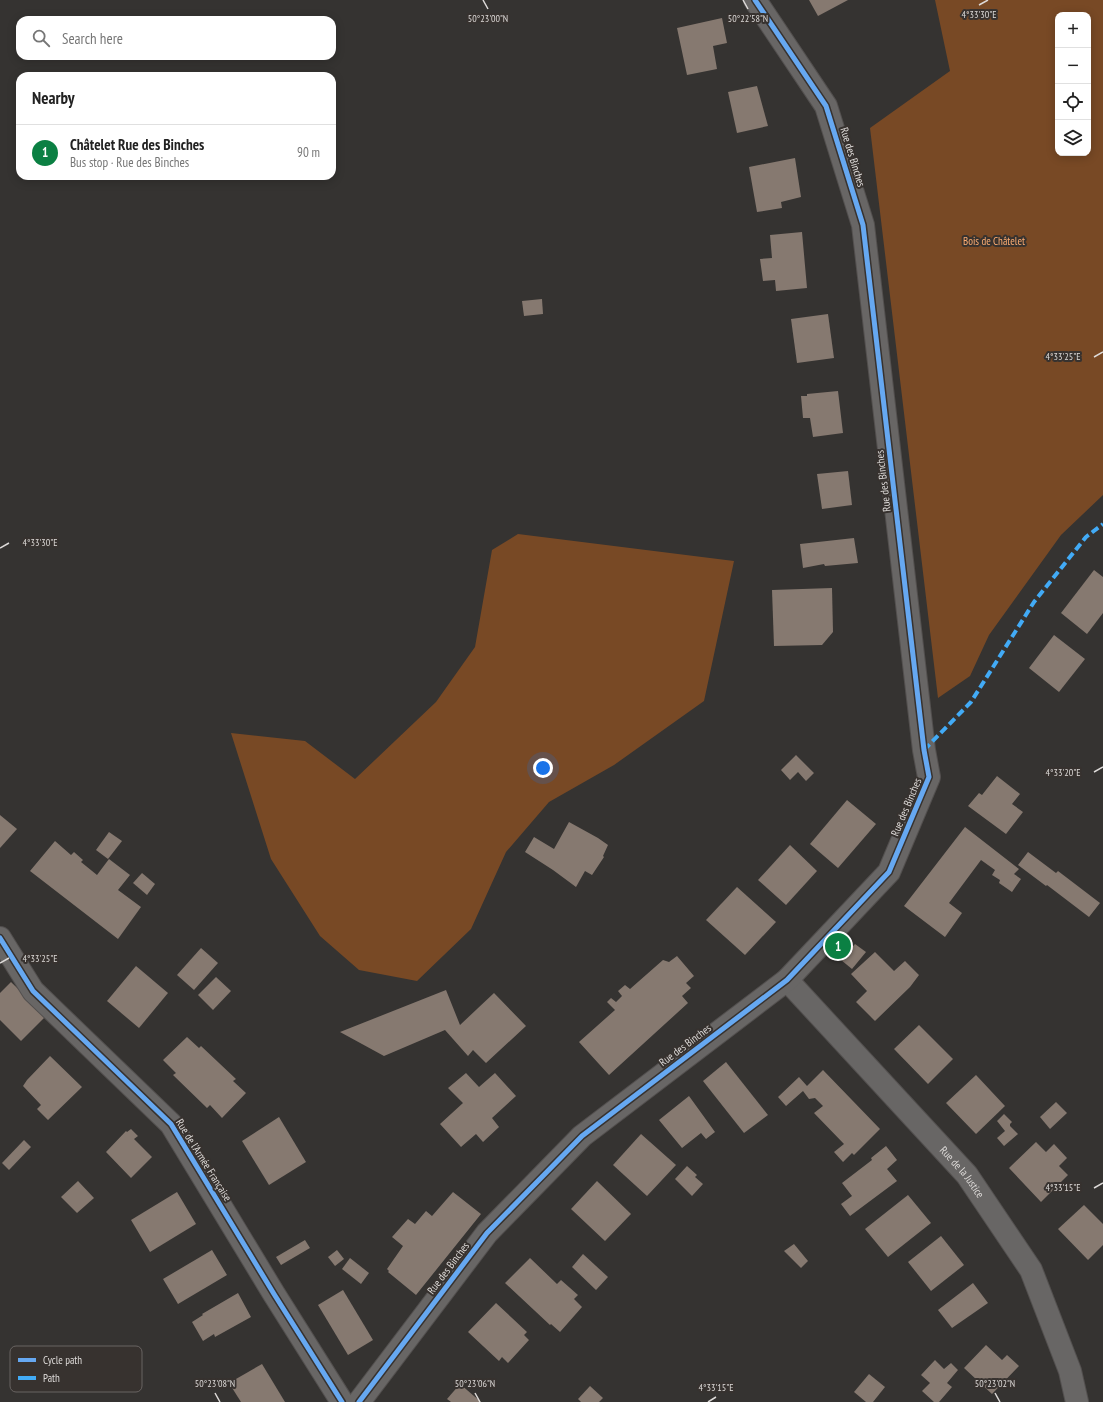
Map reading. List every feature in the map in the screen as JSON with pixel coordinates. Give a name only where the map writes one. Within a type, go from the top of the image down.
[{"type":"street","name":"Rue des Binches","points":[[359,1402],[487,1234],[582,1136],[787,980],[889,872],[929,777],[863,225],[826,106],[755,0]]},
{"type":"street","name":"Rue de l'Armée Française","points":[[0,938],[33,991],[171,1124],[274,1294],[342,1402]]},
{"type":"street","name":"Rue de la Justice","points":[[787,980],[967,1175],[1031,1270],[1070,1372],[1077,1402]]},
{"type":"green space","name":"Bois de Châtelet","points":[[935,0],[1103,0],[1103,495],[1061,535],[989,635],[970,676],[938,698],[870,128],[950,71]]},
{"type":"green space","points":[[518,534],[734,561],[704,701],[614,765],[549,802],[506,852],[471,929],[417,981],[359,970],[320,936],[271,859],[231,733],[305,741],[355,779],[436,702],[475,647],[492,550]]},
{"type":"building","points":[[809,0],[848,0],[818,16]]},
{"type":"building","points":[[722,18],[727,43],[713,46],[717,69],[687,75],[677,28]]},
{"type":"building","points":[[757,86],[768,126],[737,133],[728,92]]},
{"type":"building","points":[[795,158],[801,197],[781,202],[782,208],[757,212],[749,167]]},
{"type":"building","points":[[802,232],[807,288],[776,291],[775,280],[763,281],[760,259],[772,258],[770,235]]},
{"type":"building","points":[[542,299],[543,314],[524,316],[522,301]]},
{"type":"building","points":[[828,314],[834,358],[797,363],[791,319]]},
{"type":"building","points":[[838,391],[843,433],[813,437],[810,418],[803,418],[801,396]]},
{"type":"building","points":[[848,471],[852,505],[822,509],[817,474]]},
{"type":"building","points":[[854,538],[858,563],[825,566],[824,564],[803,568],[800,544]]},
{"type":"building","points":[[1094,570],[1103,577],[1103,613],[1087,634],[1061,613]]},
{"type":"building","points":[[832,588],[833,632],[822,645],[774,646],[772,590]]},
{"type":"building","points":[[1054,635],[1085,659],[1059,692],[1029,668]]},
{"type":"building","points":[[796,755],[814,773],[806,781],[798,772],[790,780],[781,770]]},
{"type":"building","points":[[997,776],[1020,794],[1012,804],[1023,812],[1006,834],[968,806],[979,793],[982,795]]},
{"type":"building","points":[[847,800],[876,824],[838,868],[810,844]]},
{"type":"building","points":[[0,815],[17,829],[0,848]]},
{"type":"building","points":[[569,822],[608,845],[603,856],[604,857],[592,875],[585,871],[576,887],[525,852],[534,837],[554,849]]},
{"type":"building","points":[[965,827],[1019,869],[1014,874],[1021,879],[1012,892],[999,883],[1000,880],[992,875],[995,870],[981,860],[949,903],[962,913],[945,937],[904,906]]},
{"type":"building","points":[[109,832],[122,841],[108,859],[96,850]]},
{"type":"building","points":[[55,841],[71,855],[74,852],[83,860],[81,862],[97,875],[109,859],[130,875],[118,890],[141,907],[118,939],[30,871]]},
{"type":"building","points":[[790,845],[817,871],[786,905],[758,880]]},
{"type":"building","points":[[1028,852],[1056,873],[1058,871],[1100,903],[1089,917],[1018,865]]},
{"type":"building","points":[[142,873],[155,884],[147,895],[133,883]]},
{"type":"building","points":[[737,887],[776,922],[745,955],[706,920]]},
{"type":"building","points":[[855,944],[866,952],[852,969],[841,960]]},
{"type":"building","points":[[201,948],[218,963],[194,990],[177,975]]},
{"type":"building","points":[[875,952],[894,971],[905,961],[919,975],[910,987],[875,1021],[856,1002],[867,991],[851,974]]},
{"type":"building","points":[[677,956],[694,976],[686,983],[691,988],[682,996],[688,1003],[609,1075],[579,1042],[615,1010],[607,1002],[611,998],[616,1002],[622,996],[618,991],[625,985],[630,989],[663,960],[669,962]]},
{"type":"building","points":[[136,966],[168,993],[139,1028],[107,1001]]},
{"type":"building","points":[[216,977],[231,991],[213,1010],[198,995]]},
{"type":"building","points":[[11,982],[46,1016],[21,1041],[0,1020],[0,993]]},
{"type":"building","points":[[446,990],[460,1025],[494,993],[526,1026],[486,1063],[473,1050],[468,1056],[445,1030],[384,1056],[340,1032]]},
{"type":"building","points":[[919,1025],[953,1059],[928,1084],[894,1049]]},
{"type":"building","points":[[187,1037],[199,1048],[201,1046],[236,1079],[233,1081],[246,1093],[222,1118],[210,1105],[207,1108],[173,1075],[176,1073],[163,1060]]},
{"type":"building","points":[[50,1056],[82,1087],[48,1120],[37,1109],[41,1105],[23,1086]]},
{"type":"building","points":[[726,1062],[768,1115],[744,1133],[703,1081]]},
{"type":"building","points":[[823,1070],[880,1129],[854,1155],[852,1153],[843,1162],[834,1152],[844,1144],[814,1113],[823,1106],[815,1098],[809,1099],[803,1091],[786,1106],[778,1097],[799,1077],[807,1086]]},
{"type":"building","points":[[466,1073],[479,1087],[495,1073],[516,1096],[492,1118],[499,1127],[483,1142],[476,1134],[461,1147],[440,1124],[463,1103],[448,1088]]},
{"type":"building","points":[[976,1075],[1005,1106],[976,1134],[946,1103]]},
{"type":"building","points":[[689,1096],[715,1132],[706,1139],[701,1133],[682,1148],[659,1120]]},
{"type":"building","points":[[1056,1102],[1067,1113],[1050,1129],[1040,1117]]},
{"type":"building","points":[[1004,1114],[1012,1122],[1010,1126],[1018,1134],[1004,1146],[997,1138],[1005,1131],[997,1121]]},
{"type":"building","points":[[279,1117],[306,1162],[269,1185],[242,1141]]},
{"type":"building","points":[[131,1129],[138,1136],[134,1139],[152,1157],[131,1178],[106,1152],[126,1131],[127,1132]]},
{"type":"building","points":[[641,1134],[676,1165],[647,1196],[613,1165]]},
{"type":"building","points":[[24,1140],[31,1147],[9,1170],[2,1163]]},
{"type":"building","points":[[1036,1142],[1046,1152],[1054,1144],[1067,1158],[1059,1166],[1068,1175],[1041,1202],[1009,1168]]},
{"type":"building","points":[[886,1146],[897,1160],[887,1169],[897,1181],[850,1216],[841,1204],[852,1196],[842,1183],[872,1160],[871,1158]]},
{"type":"building","points":[[687,1166],[697,1175],[695,1177],[703,1184],[692,1196],[675,1179]]},
{"type":"building","points":[[78,1181],[94,1198],[77,1213],[61,1197]]},
{"type":"building","points":[[597,1181],[631,1214],[605,1241],[571,1209]]},
{"type":"building","points":[[177,1192],[196,1224],[150,1252],[131,1220]]},
{"type":"building","points":[[453,1192],[481,1214],[416,1295],[388,1272],[389,1271],[387,1269],[403,1246],[392,1237],[408,1219],[415,1224],[426,1211],[432,1216]]},
{"type":"building","points":[[908,1195],[931,1223],[888,1257],[865,1229]]},
{"type":"building","points":[[1084,1205],[1103,1224],[1103,1245],[1088,1260],[1058,1229]]},
{"type":"building","points":[[941,1236],[964,1265],[931,1291],[908,1262]]},
{"type":"building","points":[[305,1240],[310,1248],[281,1265],[276,1257]]},
{"type":"building","points":[[794,1244],[808,1261],[801,1268],[784,1251]]},
{"type":"building","points":[[212,1250],[227,1275],[178,1304],[163,1279]]},
{"type":"building","points":[[337,1250],[344,1259],[335,1266],[328,1257]]},
{"type":"building","points":[[583,1254],[608,1277],[596,1290],[572,1267]]},
{"type":"building","points":[[350,1258],[369,1273],[361,1284],[342,1269]]},
{"type":"building","points":[[530,1258],[557,1284],[561,1280],[578,1295],[574,1299],[582,1307],[560,1332],[551,1324],[550,1325],[505,1283]]},
{"type":"building","points":[[973,1283],[988,1303],[952,1328],[938,1310]]},
{"type":"building","points":[[343,1290],[373,1340],[348,1355],[318,1305]]},
{"type":"building","points":[[238,1293],[251,1317],[215,1337],[214,1334],[203,1341],[192,1322],[203,1315],[202,1314]]},
{"type":"building","points":[[496,1303],[527,1332],[524,1335],[529,1340],[508,1363],[502,1357],[499,1361],[468,1332]]},
{"type":"building","points":[[986,1345],[1002,1360],[1007,1355],[1019,1366],[992,1394],[964,1368]]},
{"type":"building","points":[[935,1360],[944,1369],[951,1363],[958,1370],[947,1383],[952,1387],[939,1402],[934,1402],[922,1391],[930,1383],[921,1375]]},
{"type":"building","points":[[262,1364],[285,1402],[241,1402],[229,1383]]},
{"type":"building","points":[[869,1374],[885,1387],[873,1402],[866,1402],[854,1392]]},
{"type":"building","points":[[460,1384],[481,1402],[451,1402],[447,1399]]},
{"type":"building","points":[[590,1386],[603,1398],[599,1402],[581,1402],[578,1399]]},
{"type":"marked path","points":[[924,750],[971,702],[1034,602],[1086,537],[1103,524]]},
{"type":"cycle path","points":[[359,1402],[487,1233],[582,1136],[787,980],[889,872],[929,777],[924,750],[863,225],[826,106],[755,0]]},
{"type":"cycle path","points":[[0,938],[33,991],[171,1124],[274,1294],[342,1402]]},
{"type":"place","name":"Châtelet Rue des Binches","points":[[838,946]]}]
